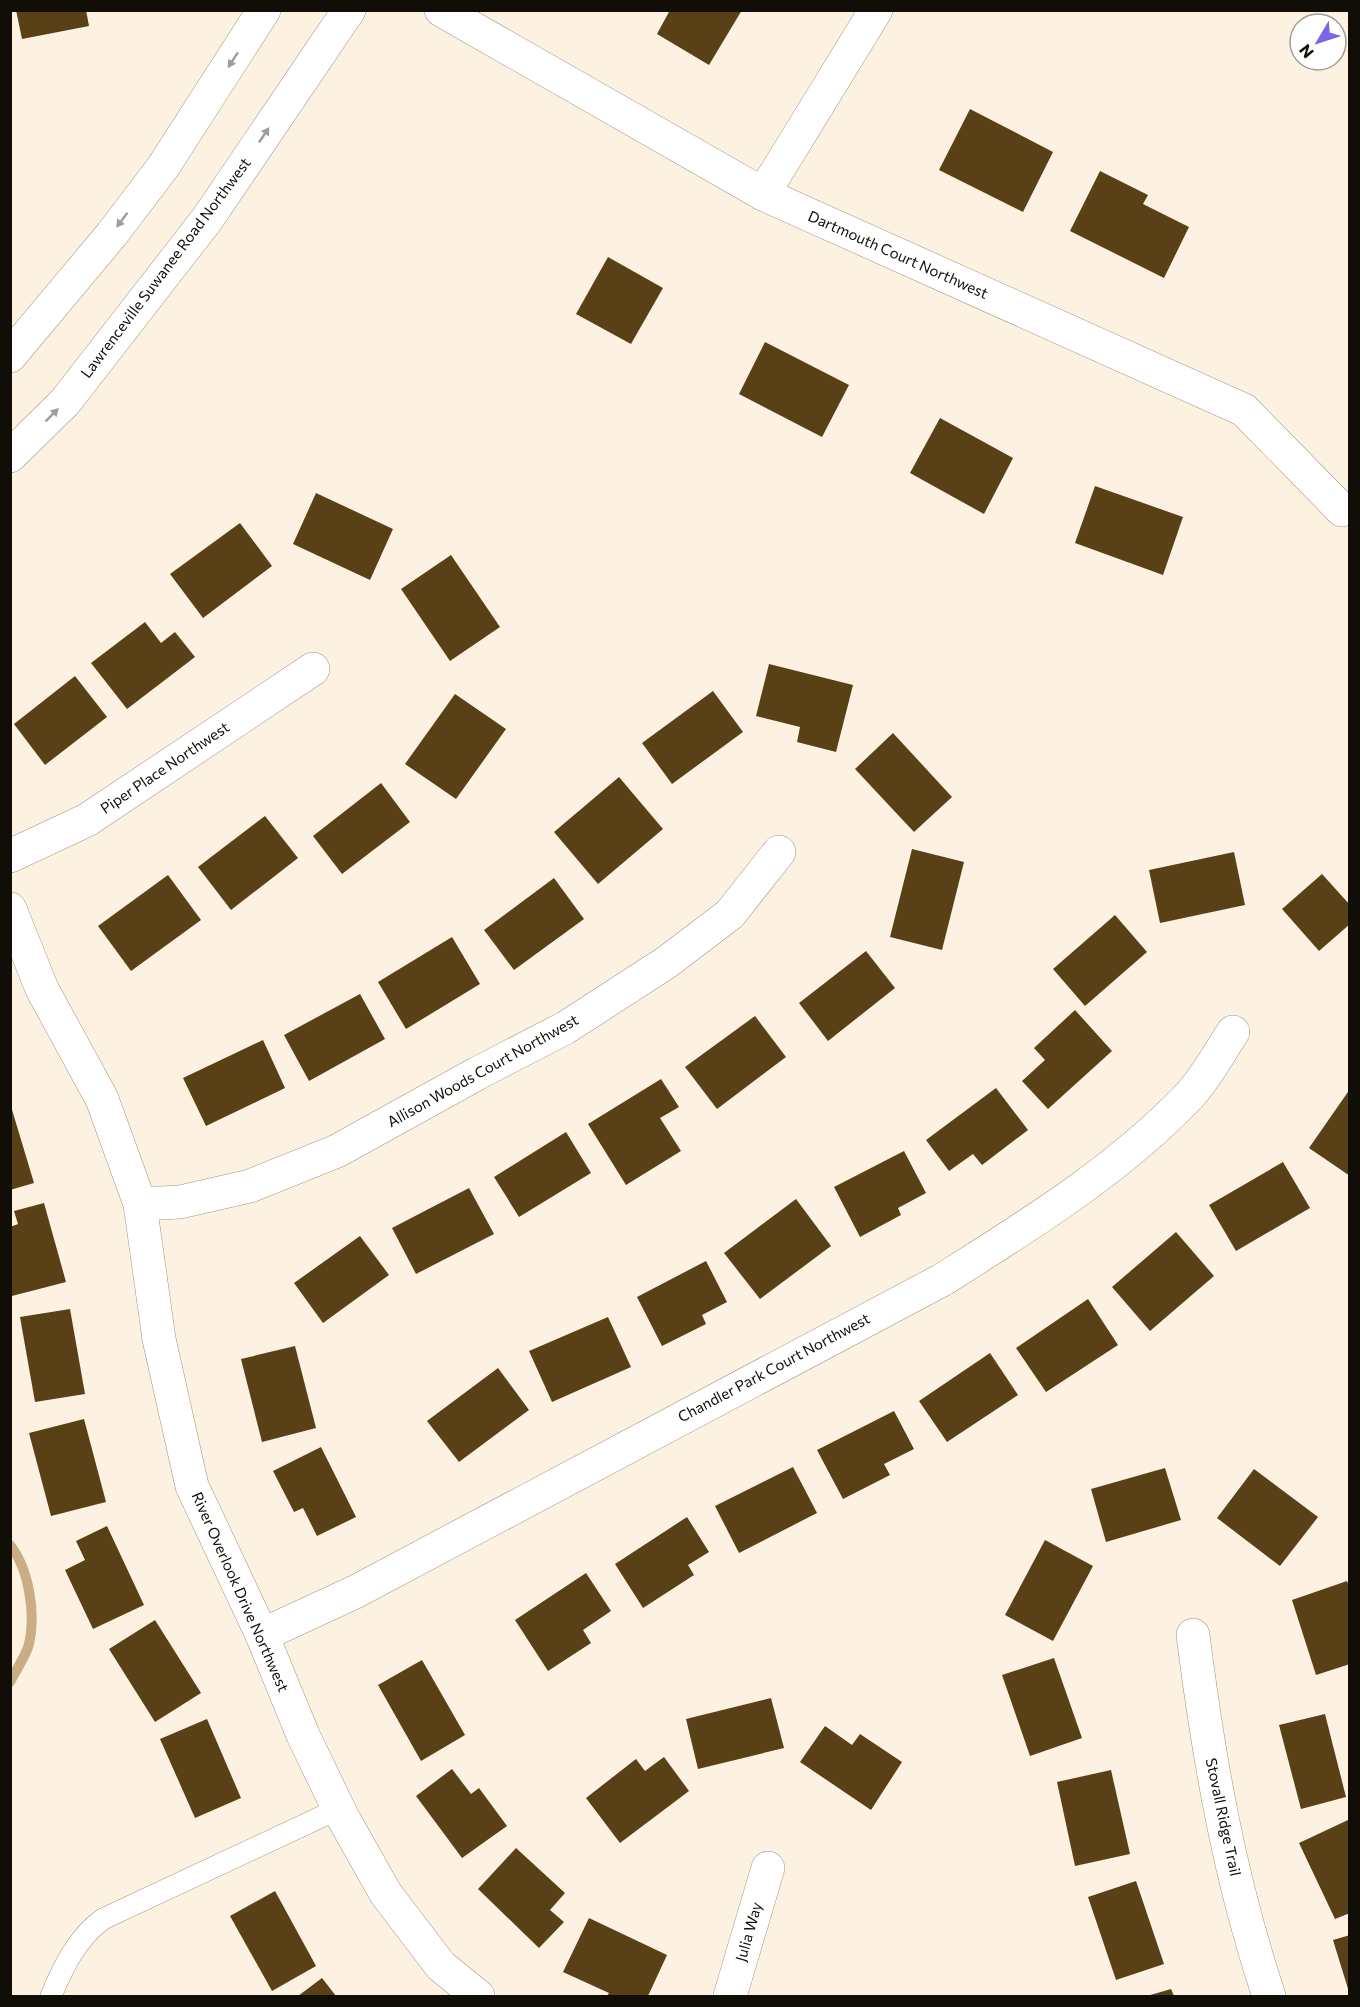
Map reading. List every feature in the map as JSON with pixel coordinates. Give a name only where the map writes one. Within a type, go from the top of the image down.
[{"type":"street","points":[[10,356],[112,234],[163,167],[264,10]]},
{"type":"street","name":"Lawrenceville Suwanee Road Northwest","points":[[10,456],[65,402],[207,218],[349,10]]},
{"type":"street","name":"Dartmouth Court Northwest","points":[[441,10],[763,194],[1244,410],[1342,510]]},
{"type":"street","points":[[763,194],[876,10]]},
{"type":"street","name":"Piper Place Northwest","points":[[10,856],[87,820],[313,669]]},
{"type":"street","name":"Allison Woods Court Northwest","points":[[140,1204],[180,1202],[250,1186],[337,1151],[565,1028],[667,962],[730,914],[779,852]]},
{"type":"street","name":"River Overlook Drive Northwest","points":[[10,909],[42,989],[102,1099],[140,1204],[159,1339],[192,1486],[262,1635],[303,1735],[338,1809],[393,1903],[441,1966],[478,1996]]},
{"type":"street","name":"Chandler Park Court Northwest","points":[[262,1635],[366,1587],[942,1280],[1025,1228],[1116,1163],[1190,1095],[1233,1032]]},
{"type":"street","name":"Stovall Ridge Trail","points":[[1193,1635],[1206,1741],[1222,1827],[1269,1996]]},
{"type":"street","name":"Julia Way","points":[[730,1996],[768,1868]]},
{"type":"lane","points":[[51,1996],[75,1948],[88,1930],[103,1919],[338,1809]]},
{"type":"building","points":[[16,10],[86,10],[89,26],[22,39]]},
{"type":"building","points":[[670,10],[742,10],[709,65],[657,34]]},
{"type":"building","points":[[970,109],[1053,152],[1023,212],[939,170]]},
{"type":"building","points":[[1100,171],[1148,195],[1143,204],[1189,227],[1164,278],[1070,231]]},
{"type":"building","points":[[608,257],[663,288],[631,344],[576,314]]},
{"type":"building","points":[[765,342],[849,385],[822,437],[739,394]]},
{"type":"building","points":[[940,418],[1013,458],[984,514],[910,473]]},
{"type":"building","points":[[1095,486],[1183,517],[1163,575],[1075,543]]},
{"type":"building","points":[[316,493],[393,529],[370,580],[293,544]]},
{"type":"building","points":[[240,523],[272,566],[203,618],[170,574]]},
{"type":"building","points":[[451,555],[500,627],[450,661],[401,589]]},
{"type":"building","points":[[145,622],[161,643],[175,632],[195,657],[127,709],[91,663]]},
{"type":"building","points":[[769,664],[853,685],[836,752],[797,742],[800,727],[756,716]]},
{"type":"building","points":[[75,676],[107,717],[45,765],[14,724]]},
{"type":"building","points":[[713,691],[743,732],[672,784],[642,743]]},
{"type":"building","points":[[455,694],[506,729],[456,799],[405,764]]},
{"type":"building","points":[[893,733],[952,797],[914,832],[855,769]]},
{"type":"building","points":[[619,777],[663,829],[598,884],[554,832]]},
{"type":"building","points":[[381,783],[410,822],[342,874],[313,836]]},
{"type":"building","points":[[265,816],[298,858],[231,910],[198,867]]},
{"type":"building","points":[[912,849],[964,862],[942,950],[890,937]]},
{"type":"building","points":[[1234,852],[1245,905],[1160,923],[1149,870]]},
{"type":"building","points":[[1322,874],[1350,905],[1350,924],[1319,951],[1282,909]]},
{"type":"building","points":[[168,875],[201,920],[131,971],[98,926]]},
{"type":"building","points":[[554,878],[584,919],[514,970],[484,930]]},
{"type":"building","points":[[1115,915],[1147,952],[1085,1006],[1053,969]]},
{"type":"building","points":[[452,937],[480,984],[406,1029],[378,982]]},
{"type":"building","points":[[866,951],[895,988],[828,1041],[799,1003]]},
{"type":"building","points":[[360,994],[385,1039],[309,1081],[284,1035]]},
{"type":"building","points":[[1075,1010],[1112,1051],[1048,1109],[1022,1081],[1045,1060],[1034,1048]]},
{"type":"building","points":[[755,1016],[786,1057],[717,1109],[685,1067]]},
{"type":"building","points":[[263,1040],[285,1088],[206,1126],[183,1078]]},
{"type":"building","points":[[661,1079],[679,1107],[660,1118],[681,1151],[626,1185],[588,1124]]},
{"type":"building","points":[[996,1088],[1028,1130],[982,1165],[973,1154],[949,1171],[926,1140]]},
{"type":"building","points":[[1350,1089],[1350,1176],[1309,1148]]},
{"type":"building","points":[[10,1103],[34,1183],[10,1190]]},
{"type":"building","points":[[566,1132],[591,1173],[519,1217],[494,1177]]},
{"type":"building","points":[[904,1151],[926,1193],[898,1208],[901,1215],[860,1237],[834,1187]]},
{"type":"building","points":[[1283,1162],[1310,1208],[1236,1251],[1209,1205]]},
{"type":"building","points":[[469,1188],[494,1234],[416,1274],[392,1228]]},
{"type":"building","points":[[796,1199],[831,1246],[760,1299],[724,1253]]},
{"type":"building","points":[[44,1203],[66,1282],[12,1296],[10,1227],[18,1224],[14,1211]]},
{"type":"building","points":[[1176,1232],[1214,1276],[1150,1331],[1112,1287]]},
{"type":"building","points":[[360,1236],[389,1275],[323,1323],[294,1283]]},
{"type":"building","points":[[706,1261],[727,1302],[702,1315],[706,1324],[662,1346],[637,1297]]},
{"type":"building","points":[[1088,1299],[1118,1345],[1046,1392],[1016,1348]]},
{"type":"building","points":[[70,1309],[85,1394],[35,1402],[20,1317]]},
{"type":"building","points":[[608,1317],[631,1367],[552,1402],[529,1351]]},
{"type":"building","points":[[295,1346],[316,1428],[262,1442],[241,1359]]},
{"type":"building","points":[[990,1353],[1018,1395],[947,1442],[919,1401]]},
{"type":"building","points":[[498,1368],[529,1410],[459,1462],[427,1421]]},
{"type":"building","points":[[894,1411],[914,1449],[884,1464],[890,1475],[843,1499],[817,1450]]},
{"type":"building","points":[[84,1419],[106,1502],[51,1516],[29,1433]]},
{"type":"building","points":[[321,1447],[356,1517],[317,1536],[303,1508],[294,1512],[273,1471]]},
{"type":"building","points":[[793,1467],[817,1513],[739,1553],[715,1506]]},
{"type":"building","points":[[1165,1468],[1181,1520],[1106,1542],[1091,1489]]},
{"type":"building","points":[[1254,1469],[1318,1517],[1280,1566],[1217,1518]]},
{"type":"building","points":[[687,1517],[709,1552],[688,1565],[694,1575],[643,1608],[615,1564]]},
{"type":"building","points":[[107,1526],[144,1605],[93,1629],[65,1570],[85,1560],[76,1541]]},
{"type":"building","points":[[1045,1540],[1093,1566],[1053,1641],[1005,1615]]},
{"type":"building","points":[[586,1573],[611,1611],[583,1630],[591,1643],[548,1671],[515,1620]]},
{"type":"building","points":[[1347,1581],[1350,1589],[1350,1664],[1316,1675],[1292,1600]]},
{"type":"building","points":[[155,1620],[201,1693],[155,1722],[109,1649]]},
{"type":"building","points":[[1054,1658],[1082,1738],[1030,1756],[1002,1675]]},
{"type":"building","points":[[422,1660],[465,1735],[421,1761],[378,1685]]},
{"type":"building","points":[[771,1698],[784,1748],[698,1769],[686,1719]]},
{"type":"building","points":[[1325,1714],[1346,1797],[1301,1809],[1279,1725]]},
{"type":"building","points":[[207,1719],[241,1798],[195,1818],[160,1739]]},
{"type":"building","points":[[825,1726],[852,1745],[860,1734],[902,1762],[871,1810],[800,1762]]},
{"type":"building","points":[[664,1757],[689,1791],[620,1843],[586,1798],[636,1759],[645,1771]]},
{"type":"building","points":[[452,1769],[471,1794],[479,1788],[507,1826],[462,1858],[416,1796]]},
{"type":"building","points":[[1111,1770],[1130,1854],[1075,1866],[1057,1782]]},
{"type":"building","points":[[1348,1820],[1350,1913],[1335,1919],[1299,1843]]},
{"type":"building","points":[[516,1848],[565,1893],[550,1910],[564,1922],[539,1948],[478,1889]]},
{"type":"building","points":[[1136,1881],[1164,1964],[1116,1980],[1088,1897]]},
{"type":"building","points":[[275,1891],[316,1966],[272,1991],[230,1916]]},
{"type":"building","points":[[589,1918],[667,1955],[648,1996],[607,1996],[609,1993],[563,1972]]},
{"type":"building","points":[[1350,1935],[1350,1992],[1349,1992],[1333,1940]]},
{"type":"building","points":[[322,1978],[336,1996],[298,1996]]},
{"type":"building","points":[[1171,1989],[1174,1996],[1147,1996]]},
{"type":"waterway","points":[[10,1545],[17,1555],[26,1579],[32,1619],[28,1649],[10,1682]]}]
